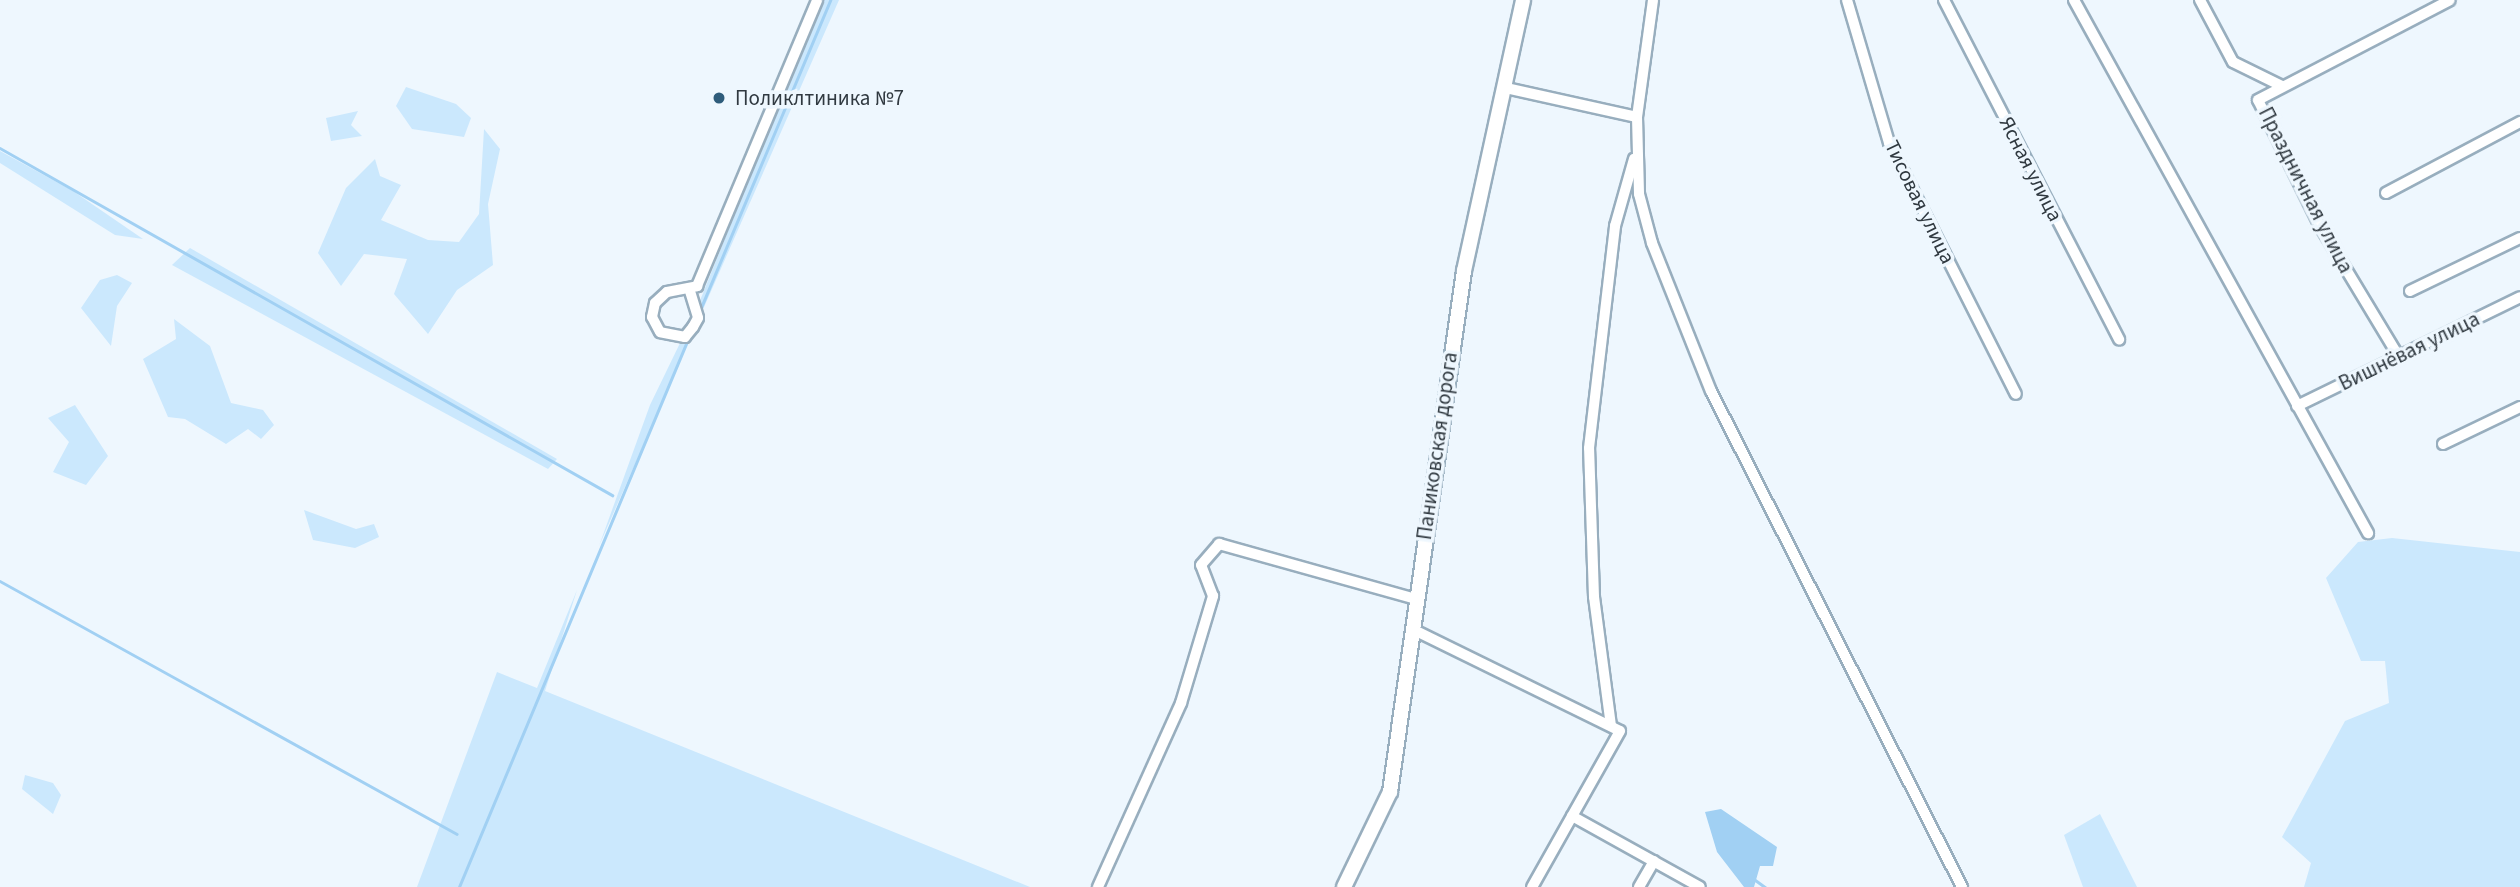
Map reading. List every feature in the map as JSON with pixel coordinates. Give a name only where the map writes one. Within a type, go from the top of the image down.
[{"type":"street","points":[[689,288],[698,317],[693,327],[685,337],[660,332],[652,317],[655,303],[667,292],[697,286],[817,0]]},
{"type":"street","name":"Паниковская дорога","points":[[1344,887],[1387,806],[1464,271],[1506,89],[1523,0]]},
{"type":"street","points":[[1611,726],[1594,597],[1589,449],[1615,226],[1635,153],[1637,117],[1653,0]]},
{"type":"street","name":"Тисовая улица","points":[[1847,0],[1889,143],[2017,394]]},
{"type":"street","name":"Ясная улица","points":[[1944,0],[2119,339]]},
{"type":"street","points":[[2074,0],[2368,533]]},
{"type":"street","points":[[2200,0],[2233,62],[2281,86]]},
{"type":"street","name":"Праздничная улица","points":[[2399,357],[2320,226],[2258,100],[2450,0]]},
{"type":"street","points":[[1506,89],[1637,117]]},
{"type":"street","points":[[2386,193],[2520,122]]},
{"type":"street","points":[[1635,153],[1652,243],[1711,391],[1962,887]]},
{"type":"street","points":[[2410,291],[2520,238]]},
{"type":"street","name":"Вишнёвая улица","points":[[2297,406],[2520,297]]},
{"type":"street","points":[[2443,444],[2520,407]]},
{"type":"street","points":[[1098,887],[1181,703],[1213,596],[1201,565],[1219,544],[1416,599]]},
{"type":"street","points":[[1413,630],[1620,731],[1532,887]]},
{"type":"street","points":[[1572,816],[1700,887]]},
{"type":"street","points":[[1639,887],[1654,860]]},
{"type":"shaded area","points":[[821,0],[839,0],[599,546],[650,405],[697,308]]},
{"type":"shaded area","points":[[406,87],[456,104],[471,118],[464,137],[412,129],[396,106]]},
{"type":"shaded area","points":[[358,111],[351,125],[362,136],[331,141],[326,118]]},
{"type":"shaded area","points":[[484,129],[500,149],[488,204],[493,265],[457,290],[428,334],[394,294],[407,259],[364,254],[341,286],[318,253],[346,188],[375,159],[380,176],[401,185],[381,220],[428,240],[459,242],[479,214]]},
{"type":"shaded area","points":[[0,151],[73,191],[143,239],[115,235],[0,163]]},
{"type":"shaded area","points":[[190,248],[557,459],[548,469],[172,265]]},
{"type":"shaded area","points":[[117,275],[132,283],[117,306],[111,346],[81,308],[100,280]]},
{"type":"shaded area","points":[[174,319],[210,346],[231,403],[263,410],[274,425],[261,439],[248,429],[226,444],[185,419],[168,417],[143,359],[176,339]]},
{"type":"shaded area","points":[[75,405],[108,456],[86,485],[53,472],[69,442],[48,418]]},
{"type":"shaded area","points":[[304,510],[356,529],[374,524],[379,537],[355,548],[313,540]]},
{"type":"shaded area","points":[[2392,538],[2520,552],[2520,887],[2304,887],[2311,863],[2282,837],[2345,721],[2389,703],[2385,661],[2361,661],[2326,578],[2358,542]]},
{"type":"shaded area","points":[[577,590],[545,691],[1030,887],[417,887],[497,672],[537,688]]},
{"type":"shaded area","points":[[25,775],[53,783],[61,795],[53,814],[22,789]]},
{"type":"shaded area","points":[[1721,809],[1777,847],[1773,866],[1760,866],[1754,887],[1744,887],[1717,852],[1705,812]]},
{"type":"shaded area","points":[[2100,814],[2137,887],[2083,887],[2064,835]]},
{"type":"waterway","points":[[700,310],[830,0]]},
{"type":"waterway","points":[[0,148],[612,495]]},
{"type":"waterway","points":[[459,887],[688,339]]},
{"type":"waterway","points":[[0,581],[457,834]]},
{"type":"waterway","points":[[1754,879],[1765,887]]},
{"type":"place","name":"Поликлтиника №7","points":[[719,98]]}]
